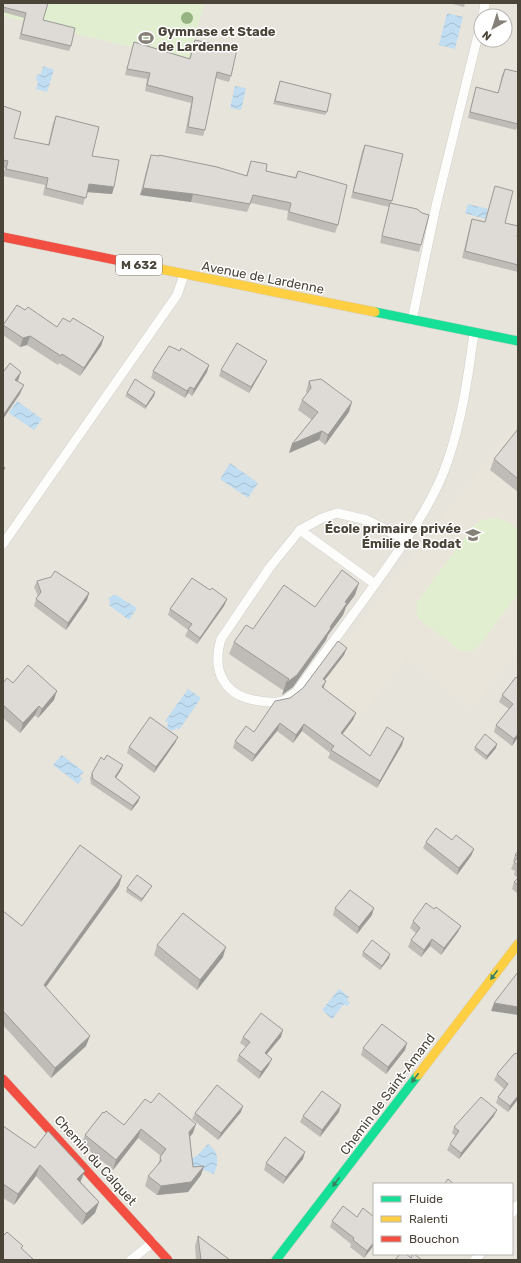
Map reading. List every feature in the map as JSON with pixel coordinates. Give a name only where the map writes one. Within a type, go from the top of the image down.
[{"type":"street","name":"Avenue de Lardenne","points":[[3,237],[184,275],[518,341]]},
{"type":"street","name":"Chemin de Saint-Amand","points":[[276,1260],[518,944]]},
{"type":"street","name":"Chemin du Calquet","points":[[3,1079],[168,1260]]},
{"type":"lane","points":[[412,320],[436,206],[475,48]]},
{"type":"lane","points":[[3,544],[177,295],[184,275]]},
{"type":"lane","points":[[406,540],[367,520],[336,514],[322,518],[300,530],[270,567],[221,639],[217,652],[220,677],[232,692],[248,700],[271,702],[284,701],[297,691],[406,540],[425,510],[447,464],[461,418],[474,332]]},
{"type":"lane","points":[[300,530],[375,584]]},
{"type":"lane","points":[[131,1260],[153,1242]]},
{"type":"shaded area","points":[[3,3],[518,3],[518,1260],[3,1260]]},
{"type":"shaded area","name":"École primaire privée Émilie de Rodat","points":[[518,420],[518,650],[472,709],[407,657],[329,757],[284,723]]},
{"type":"green space","name":"Gymnase et Stade de Lardenne","points":[[3,3],[204,3],[189,61],[3,16]]},
{"type":"green space","points":[[496,518],[507,521],[518,529],[518,594],[480,645],[472,651],[461,651],[420,620],[417,613],[417,602],[474,525],[485,519]]},
{"type":"water","points":[[447,13],[463,17],[455,49],[439,45]]},
{"type":"water","points":[[43,66],[54,70],[47,92],[36,89],[38,82],[36,79],[37,75],[41,74]]},
{"type":"water","points":[[235,86],[246,88],[241,110],[230,108]]},
{"type":"water","points":[[468,204],[488,209],[485,219],[465,213]]},
{"type":"water","points":[[17,401],[42,419],[34,430],[9,413]]},
{"type":"water","points":[[230,463],[258,483],[248,498],[220,479]]},
{"type":"water","points":[[116,595],[137,608],[129,620],[109,605],[109,598]]},
{"type":"water","points":[[188,689],[201,698],[179,730],[177,728],[172,731],[167,728],[168,722],[165,721]]},
{"type":"water","points":[[62,755],[84,772],[80,776],[82,779],[78,784],[53,765]]},
{"type":"water","points":[[339,989],[349,997],[347,1000],[350,1003],[347,1006],[344,1004],[332,1019],[322,1010]]},
{"type":"water","points":[[208,1144],[214,1150],[217,1158],[217,1165],[214,1174],[193,1168],[192,1158],[198,1155]]},
{"type":"building","points":[[3,3],[48,3],[43,20],[75,28],[71,46],[21,34],[26,13],[3,7]]},
{"type":"building","points":[[195,40],[237,49],[231,76],[217,72],[205,130],[188,127],[193,97],[147,85],[150,73],[127,69],[134,42],[190,59]]},
{"type":"building","points":[[505,69],[518,72],[518,124],[470,112],[476,87],[498,93]]},
{"type":"building","points":[[280,81],[331,94],[327,112],[275,101]]},
{"type":"building","points":[[3,106],[21,112],[14,138],[49,145],[56,116],[99,127],[92,156],[119,160],[114,187],[89,184],[86,198],[46,188],[48,178],[6,169],[8,161],[3,160]]},
{"type":"building","points":[[365,145],[403,154],[392,201],[353,192]]},
{"type":"building","points":[[151,155],[159,155],[217,167],[247,176],[251,161],[267,164],[266,171],[296,178],[298,171],[347,185],[338,225],[289,212],[291,203],[253,195],[250,204],[193,194],[143,188]]},
{"type":"building","points":[[495,186],[513,191],[505,223],[518,226],[518,265],[465,251],[472,219],[485,222]]},
{"type":"building","points":[[390,203],[417,209],[422,213],[429,215],[421,245],[382,236]]},
{"type":"building","points":[[17,305],[25,310],[28,307],[57,327],[63,318],[70,322],[73,318],[104,337],[84,368],[62,354],[61,356],[30,336],[23,338],[3,325]]},
{"type":"building","points":[[237,343],[267,361],[251,387],[221,370]]},
{"type":"building","points":[[169,346],[180,351],[181,348],[209,365],[194,389],[190,387],[187,391],[153,371]]},
{"type":"building","points":[[10,363],[21,372],[15,380],[24,385],[4,414],[3,370],[4,371]]},
{"type":"building","points":[[135,379],[155,392],[146,406],[127,393]]},
{"type":"building","points":[[321,379],[352,402],[328,435],[322,431],[292,444],[318,412],[302,400],[311,388],[309,381]]},
{"type":"building","points":[[518,429],[518,479],[494,459]]},
{"type":"building","points":[[342,570],[359,583],[345,602],[347,603],[330,627],[331,628],[297,675],[286,683],[289,679],[234,642],[246,625],[253,629],[284,585],[315,607]]},
{"type":"building","points":[[55,571],[89,593],[68,623],[36,599],[41,592],[37,581],[51,577]]},
{"type":"building","points":[[192,578],[210,590],[212,588],[227,599],[200,638],[188,629],[192,624],[170,609]]},
{"type":"building","points":[[338,641],[347,648],[323,679],[326,681],[322,687],[356,713],[341,733],[370,756],[387,727],[404,738],[380,781],[331,750],[334,746],[304,724],[296,735],[280,723],[255,755],[235,741],[246,726],[254,732],[275,701],[290,698],[303,688]]},
{"type":"building","points":[[28,665],[57,691],[42,709],[39,706],[23,723],[3,705],[3,683],[7,678],[13,683]]},
{"type":"building","points":[[516,677],[518,679],[518,734],[514,739],[496,725],[513,704],[502,695]]},
{"type":"building","points":[[150,717],[178,737],[156,767],[129,747]]},
{"type":"building","points":[[485,734],[497,744],[487,756],[475,747]]},
{"type":"building","points":[[107,755],[123,765],[115,777],[140,797],[133,806],[93,779],[92,773],[101,757],[104,760]]},
{"type":"building","points":[[436,828],[452,840],[456,835],[474,849],[459,868],[426,842]]},
{"type":"building","points":[[80,845],[122,876],[44,985],[90,1036],[55,1068],[3,1011],[3,911],[22,926]]},
{"type":"building","points":[[518,857],[518,865],[514,862]]},
{"type":"building","points":[[137,875],[152,886],[142,899],[127,888]]},
{"type":"building","points":[[518,878],[518,885],[514,882]]},
{"type":"building","points":[[350,890],[374,908],[359,927],[335,908]]},
{"type":"building","points":[[426,903],[434,909],[436,907],[461,926],[444,948],[432,939],[424,950],[411,940],[420,928],[413,921]]},
{"type":"building","points":[[183,913],[226,947],[200,980],[157,945]]},
{"type":"building","points":[[372,940],[390,954],[382,966],[363,952]]},
{"type":"building","points":[[518,972],[518,1007],[494,1003]]},
{"type":"building","points":[[261,1013],[283,1030],[265,1053],[272,1059],[261,1072],[239,1055],[250,1042],[243,1037]]},
{"type":"building","points":[[382,1024],[407,1043],[388,1067],[363,1048]]},
{"type":"building","points":[[518,1053],[518,1096],[510,1106],[498,1097],[508,1084],[497,1074],[514,1054]]},
{"type":"building","points":[[217,1085],[243,1106],[221,1133],[195,1113]]},
{"type":"building","points":[[322,1091],[341,1105],[322,1130],[303,1116]]},
{"type":"building","points":[[159,1093],[196,1124],[189,1132],[193,1167],[204,1166],[191,1182],[161,1186],[148,1176],[161,1161],[160,1157],[166,1149],[141,1129],[116,1160],[85,1135],[103,1112],[104,1113],[106,1111],[124,1125],[145,1099],[151,1103]]},
{"type":"building","points":[[481,1097],[497,1110],[461,1153],[450,1144],[459,1131],[454,1127]]},
{"type":"building","points":[[3,1126],[35,1148],[48,1131],[85,1171],[77,1179],[99,1202],[86,1214],[40,1165],[18,1194],[3,1184]]},
{"type":"building","points":[[285,1137],[305,1152],[286,1177],[266,1163]]},
{"type":"building","points":[[448,1179],[453,1183],[445,1183]]},
{"type":"building","points":[[343,1206],[357,1217],[363,1208],[373,1216],[373,1243],[367,1251],[353,1240],[354,1238],[332,1221]]},
{"type":"building","points":[[7,1232],[23,1246],[21,1248],[34,1260],[3,1260],[3,1236]]},
{"type":"building","points":[[198,1236],[230,1260],[201,1260]]},
{"type":"building","points":[[399,1255],[407,1255],[411,1258],[412,1255],[415,1255],[422,1260],[395,1260]]},
{"type":"traffic: fast","points":[[375,312],[518,341]]},
{"type":"traffic: fast","points":[[276,1260],[418,1075]]},
{"type":"traffic: slow","points":[[145,266],[375,312]]},
{"type":"traffic: slow","points":[[418,1075],[518,944]]},
{"type":"traffic: jam","points":[[3,237],[145,266]]},
{"type":"traffic: jam","points":[[3,1079],[168,1260]]},
{"type":"place","name":"Gymnase et Stade de Lardenne","points":[[146,38]]},
{"type":"place","name":"École primaire privée Émilie de Rodat","points":[[473,535]]}]
